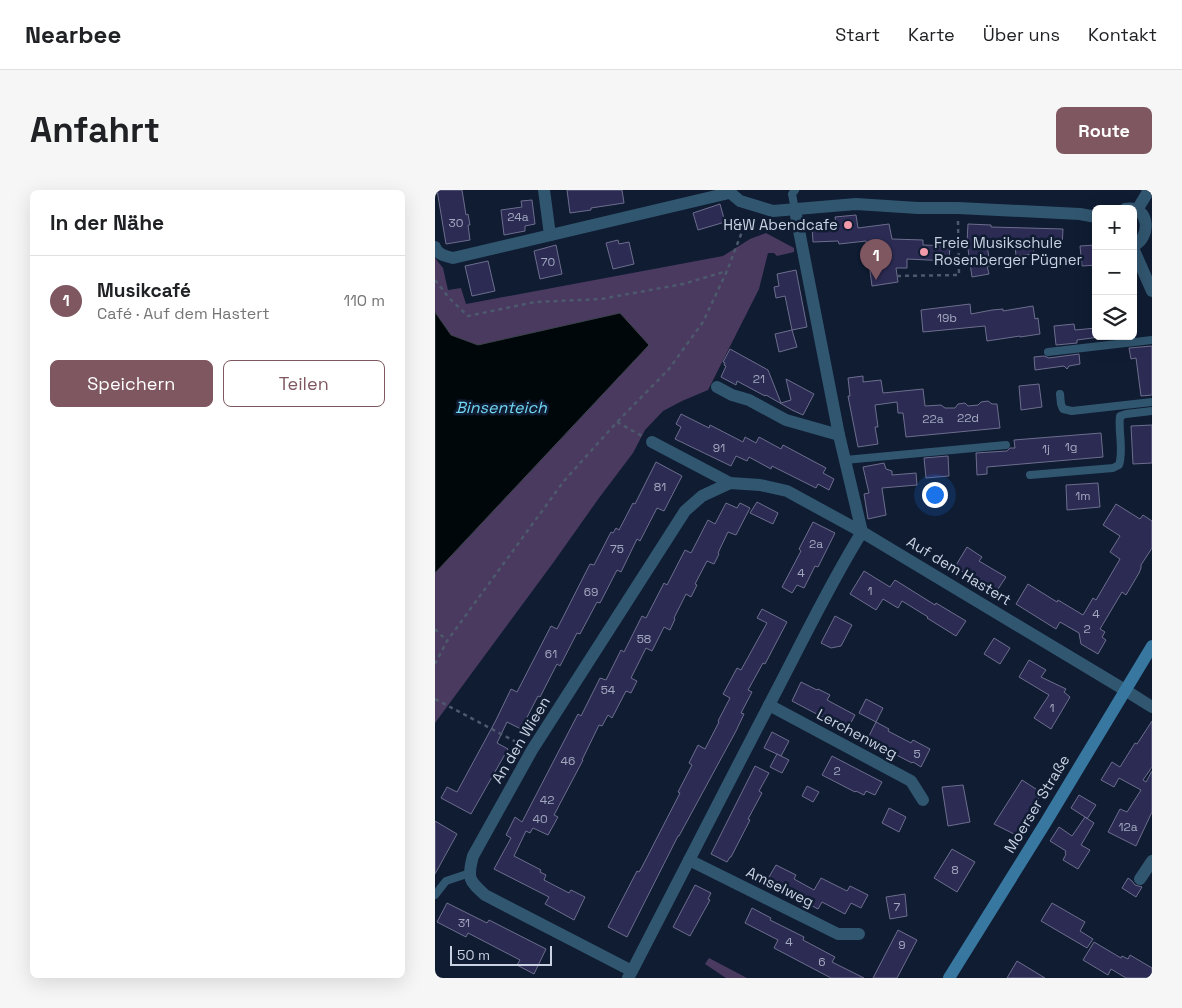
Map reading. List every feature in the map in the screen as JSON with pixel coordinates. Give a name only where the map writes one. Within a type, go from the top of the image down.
[{"type":"main road","name":"Moerser Straße","points":[[949,978],[1152,646]]},
{"type":"street","points":[[543,190],[550,235]]},
{"type":"street","points":[[1135,205],[1149,190]]},
{"type":"street","points":[[435,247],[437,252],[453,258],[728,191],[740,201],[773,211],[856,204],[1079,214],[1092,216]]},
{"type":"street","points":[[470,873],[472,884],[485,895],[630,974],[846,558],[862,532],[839,435],[795,210]]},
{"type":"street","points":[[1137,212],[1144,215],[1150,225],[1145,238],[1137,245]]},
{"type":"street","points":[[1134,250],[1152,291]]},
{"type":"street","points":[[717,387],[732,395],[749,400],[787,420],[839,435]]},
{"type":"street","name":"An den Wieen","points":[[652,442],[730,483],[760,485],[787,491],[862,532]]},
{"type":"street","name":"An den Wieen","points":[[470,873],[469,870],[473,856],[532,750],[685,512],[702,496],[730,483]]},
{"type":"street","name":"Auf dem Hastert","points":[[862,532],[1152,708]]},
{"type":"street","name":"Lerchenweg","points":[[769,705],[911,780],[923,800]]},
{"type":"street","name":"Amselweg","points":[[689,860],[838,934],[859,934]]},
{"type":"street","points":[[1140,879],[1152,861]]},
{"type":"lane","points":[[795,190],[793,194],[795,210]]},
{"type":"lane","points":[[1048,352],[1152,340]]},
{"type":"lane","points":[[1060,394],[1063,409],[1067,411],[1152,402]]},
{"type":"lane","points":[[1031,475],[1113,468],[1119,465],[1121,458],[1120,416],[1152,411]]},
{"type":"lane","points":[[845,460],[1006,445]]},
{"type":"lane","points":[[435,896],[446,881],[470,873]]},
{"type":"path","points":[[435,664],[447,641],[564,481],[617,422],[669,369],[703,322],[727,271],[753,205]]},
{"type":"path","points":[[897,276],[959,275],[958,208]]},
{"type":"path","points":[[435,280],[449,298],[468,316],[535,302],[601,299],[683,284],[727,271]]},
{"type":"path","points":[[617,422],[652,442]]},
{"type":"path","points":[[435,629],[447,641]]},
{"type":"path","points":[[435,698],[532,750]]},
{"type":"shaded area","points":[[766,233],[794,248],[794,252],[777,256],[774,253],[768,253],[759,289],[708,390],[663,411],[645,430],[633,453],[435,723],[435,573],[649,345],[620,313],[478,345],[451,335],[435,312],[435,258],[443,268],[448,290],[461,288],[466,304],[723,256],[750,239]]},
{"type":"shaded area","points":[[709,958],[747,978],[726,978],[705,964]]},
{"type":"water","name":"Binsenteich","points":[[435,312],[451,335],[478,345],[620,313],[649,345],[435,573]]},
{"type":"building","points":[[437,190],[462,190],[466,215],[468,214],[470,225],[468,225],[470,240],[446,244]]},
{"type":"building","points":[[567,190],[622,190],[624,203],[570,213]]},
{"type":"building","points":[[532,200],[535,224],[525,226],[525,231],[504,235],[501,210],[522,207],[521,201]]},
{"type":"building","points":[[720,204],[725,222],[698,230],[693,213]]},
{"type":"building","points":[[856,215],[858,228],[889,224],[892,239],[923,240],[923,245],[950,246],[949,261],[907,259],[907,268],[896,268],[898,282],[872,286],[866,241],[839,244],[838,241],[813,242],[812,227],[815,224],[836,223],[835,217]]},
{"type":"building","points":[[968,224],[991,225],[991,227],[1063,229],[1062,247],[1033,246],[1034,254],[1016,256],[1015,245],[987,244],[990,266],[987,266],[989,274],[972,277],[967,242]]},
{"type":"building","points":[[618,240],[619,244],[629,242],[634,264],[613,269],[606,243]]},
{"type":"building","points":[[556,245],[562,274],[540,279],[534,251]]},
{"type":"building","points":[[1092,245],[1092,265],[1082,266],[1080,246]]},
{"type":"building","points":[[488,261],[495,291],[472,296],[465,266]]},
{"type":"building","points":[[796,270],[807,327],[792,330],[785,296],[776,298],[774,287],[779,286],[777,274]]},
{"type":"building","points":[[970,304],[971,314],[1033,306],[1035,319],[1038,318],[1040,334],[987,341],[985,326],[923,332],[921,310]]},
{"type":"building","points":[[1074,324],[1075,330],[1092,328],[1092,338],[1077,340],[1077,343],[1056,345],[1054,326]]},
{"type":"building","points":[[792,330],[797,347],[779,352],[775,334]]},
{"type":"building","points":[[1152,346],[1152,395],[1141,396],[1136,358],[1131,359],[1129,348]]},
{"type":"building","points":[[730,349],[768,370],[781,403],[791,400],[786,379],[814,394],[803,415],[737,381],[736,385],[721,377],[726,366],[723,362]]},
{"type":"building","points":[[1079,354],[1080,364],[1069,366],[1067,369],[1064,366],[1035,370],[1034,357],[1044,356],[1049,358]]},
{"type":"building","points":[[863,376],[863,382],[881,380],[883,393],[923,389],[925,406],[941,405],[945,408],[955,408],[958,404],[978,405],[981,402],[988,401],[992,404],[997,404],[1000,428],[906,437],[903,413],[898,413],[897,402],[875,405],[878,427],[875,427],[878,444],[858,447],[848,396],[850,396],[848,378]]},
{"type":"building","points":[[1039,384],[1042,407],[1021,410],[1019,386]]},
{"type":"building","points":[[681,414],[709,428],[710,425],[743,442],[745,437],[756,443],[759,437],[781,449],[783,445],[826,468],[823,473],[834,479],[829,490],[818,484],[816,488],[772,466],[771,469],[749,457],[747,461],[736,456],[731,466],[675,439],[681,427],[676,424]]},
{"type":"building","points":[[1152,425],[1152,463],[1133,464],[1131,426]]},
{"type":"building","points":[[1101,433],[1103,457],[987,467],[987,474],[977,475],[976,453],[1007,451],[1010,448],[1015,448],[1014,440]]},
{"type":"building","points":[[948,456],[949,476],[926,478],[924,458]]},
{"type":"building","points":[[656,462],[682,476],[664,511],[657,508],[640,541],[637,539],[621,572],[617,570],[600,603],[597,602],[580,634],[577,633],[560,666],[557,664],[521,729],[507,722],[497,743],[508,749],[471,814],[441,798],[447,787],[457,792],[511,689],[517,692],[551,626],[557,629],[590,564],[594,565],[611,532],[613,533],[616,528],[619,530],[633,503],[635,504]]},
{"type":"building","points":[[884,463],[886,469],[892,471],[892,475],[916,473],[917,485],[882,488],[886,515],[868,519],[864,494],[869,493],[863,467]]},
{"type":"building","points":[[1098,483],[1100,507],[1067,510],[1066,485]]},
{"type":"building","points":[[757,502],[778,513],[773,524],[750,513]]},
{"type":"building","points":[[726,503],[737,508],[740,503],[750,508],[736,535],[728,532],[714,564],[707,561],[695,584],[697,585],[691,597],[686,594],[670,630],[664,627],[652,651],[646,648],[631,678],[637,681],[631,693],[626,691],[612,718],[608,715],[602,726],[599,725],[554,815],[558,817],[548,835],[533,828],[530,833],[526,831],[514,856],[541,870],[540,872],[546,875],[544,880],[569,893],[571,890],[585,897],[574,920],[545,904],[549,897],[494,869],[511,838],[506,835],[515,817],[522,822],[578,714],[581,716],[600,678],[606,680],[621,650],[624,652],[642,616],[646,618],[664,583],[667,585],[685,550],[691,553],[708,520],[715,524]]},
{"type":"building","points":[[1116,504],[1140,519],[1143,515],[1152,521],[1152,548],[1126,595],[1122,592],[1100,629],[1105,632],[1102,637],[1106,640],[1098,654],[1081,644],[1079,633],[1060,622],[1056,629],[1016,604],[1028,584],[1083,615],[1093,598],[1096,600],[1120,559],[1110,552],[1120,536],[1103,525]]},
{"type":"building","points":[[813,522],[835,533],[818,567],[815,566],[804,588],[797,585],[792,593],[782,587],[801,551],[799,549]]},
{"type":"building","points":[[967,547],[982,557],[979,561],[1006,577],[996,592],[955,567]]},
{"type":"building","points":[[864,571],[890,587],[895,580],[935,605],[936,603],[966,621],[956,636],[902,601],[898,608],[883,599],[876,610],[850,594]]},
{"type":"building","points":[[762,609],[787,622],[765,664],[763,663],[748,690],[752,692],[741,713],[744,714],[736,731],[678,836],[627,937],[608,927],[637,871],[639,872],[642,867],[680,793],[678,792],[692,765],[689,763],[698,745],[705,749],[719,722],[730,698],[723,694],[737,668],[741,670],[767,623],[757,618]]},
{"type":"building","points":[[835,616],[852,625],[841,646],[831,648],[821,643]]},
{"type":"building","points":[[994,638],[1010,648],[1000,664],[984,654]]},
{"type":"building","points":[[1029,660],[1046,670],[1041,677],[1066,689],[1064,692],[1070,697],[1051,729],[1034,718],[1049,695],[1019,677]]},
{"type":"building","points":[[801,682],[830,695],[827,700],[855,715],[847,730],[792,701]]},
{"type":"building","points":[[866,699],[883,708],[876,722],[859,713]]},
{"type":"building","points":[[1152,721],[1152,767],[1143,780],[1146,782],[1152,771],[1152,812],[1136,846],[1108,832],[1120,809],[1127,812],[1141,790],[1119,778],[1114,787],[1101,780],[1112,762],[1120,767]]},
{"type":"building","points":[[876,722],[889,729],[888,731],[911,743],[913,740],[930,749],[921,767],[867,740]]},
{"type":"building","points":[[772,732],[789,741],[781,756],[764,748]]},
{"type":"building","points":[[777,754],[789,760],[782,773],[770,767]]},
{"type":"building","points":[[832,756],[882,782],[875,795],[866,791],[864,795],[855,792],[822,775]]},
{"type":"building","points":[[755,766],[769,773],[759,791],[762,793],[748,819],[750,820],[727,862],[711,854]]},
{"type":"building","points":[[1022,780],[1042,793],[1016,835],[994,824]]},
{"type":"building","points":[[963,785],[970,822],[948,826],[942,787]]},
{"type":"building","points":[[807,786],[819,792],[813,802],[802,796]]},
{"type":"building","points":[[1079,795],[1096,805],[1087,819],[1094,823],[1081,845],[1090,850],[1078,869],[1063,860],[1066,851],[1050,841],[1059,827],[1072,836],[1085,817],[1071,808]]},
{"type":"building","points":[[889,808],[906,817],[899,832],[882,823]]},
{"type":"building","points":[[435,821],[457,834],[435,874]]},
{"type":"building","points":[[952,849],[975,862],[957,892],[934,878]]},
{"type":"building","points":[[776,865],[796,875],[794,879],[814,890],[821,878],[847,891],[850,886],[868,895],[861,908],[851,903],[845,914],[822,902],[818,909],[766,882]]},
{"type":"building","points":[[1128,878],[1135,885],[1142,887],[1136,897],[1122,888]]},
{"type":"building","points":[[695,885],[711,893],[708,899],[710,900],[690,936],[673,927]]},
{"type":"building","points":[[905,894],[907,916],[890,919],[886,897]]},
{"type":"building","points":[[447,903],[487,923],[489,920],[546,949],[534,974],[517,965],[520,960],[468,933],[466,937],[437,922]]},
{"type":"building","points":[[1052,903],[1085,922],[1080,931],[1093,939],[1087,948],[1041,921]]},
{"type":"building","points":[[752,908],[771,918],[770,920],[804,937],[803,940],[835,957],[832,962],[864,978],[831,978],[774,948],[778,940],[745,923]]},
{"type":"building","points":[[898,930],[917,940],[897,978],[873,978]]},
{"type":"building","points":[[1094,942],[1121,958],[1122,956],[1128,959],[1130,955],[1152,968],[1152,978],[1126,978],[1111,969],[1108,975],[1083,960]]},
{"type":"building","points":[[1017,961],[1045,978],[1007,978]]},
{"type":"place","name":"H&W Abendcafe","points":[[848,225]]},
{"type":"place","name":"Freie Musikschule Rosenberger Pügner","points":[[924,252]]},
{"type":"place","name":"Musikcafé","points":[[876,280]]}]
